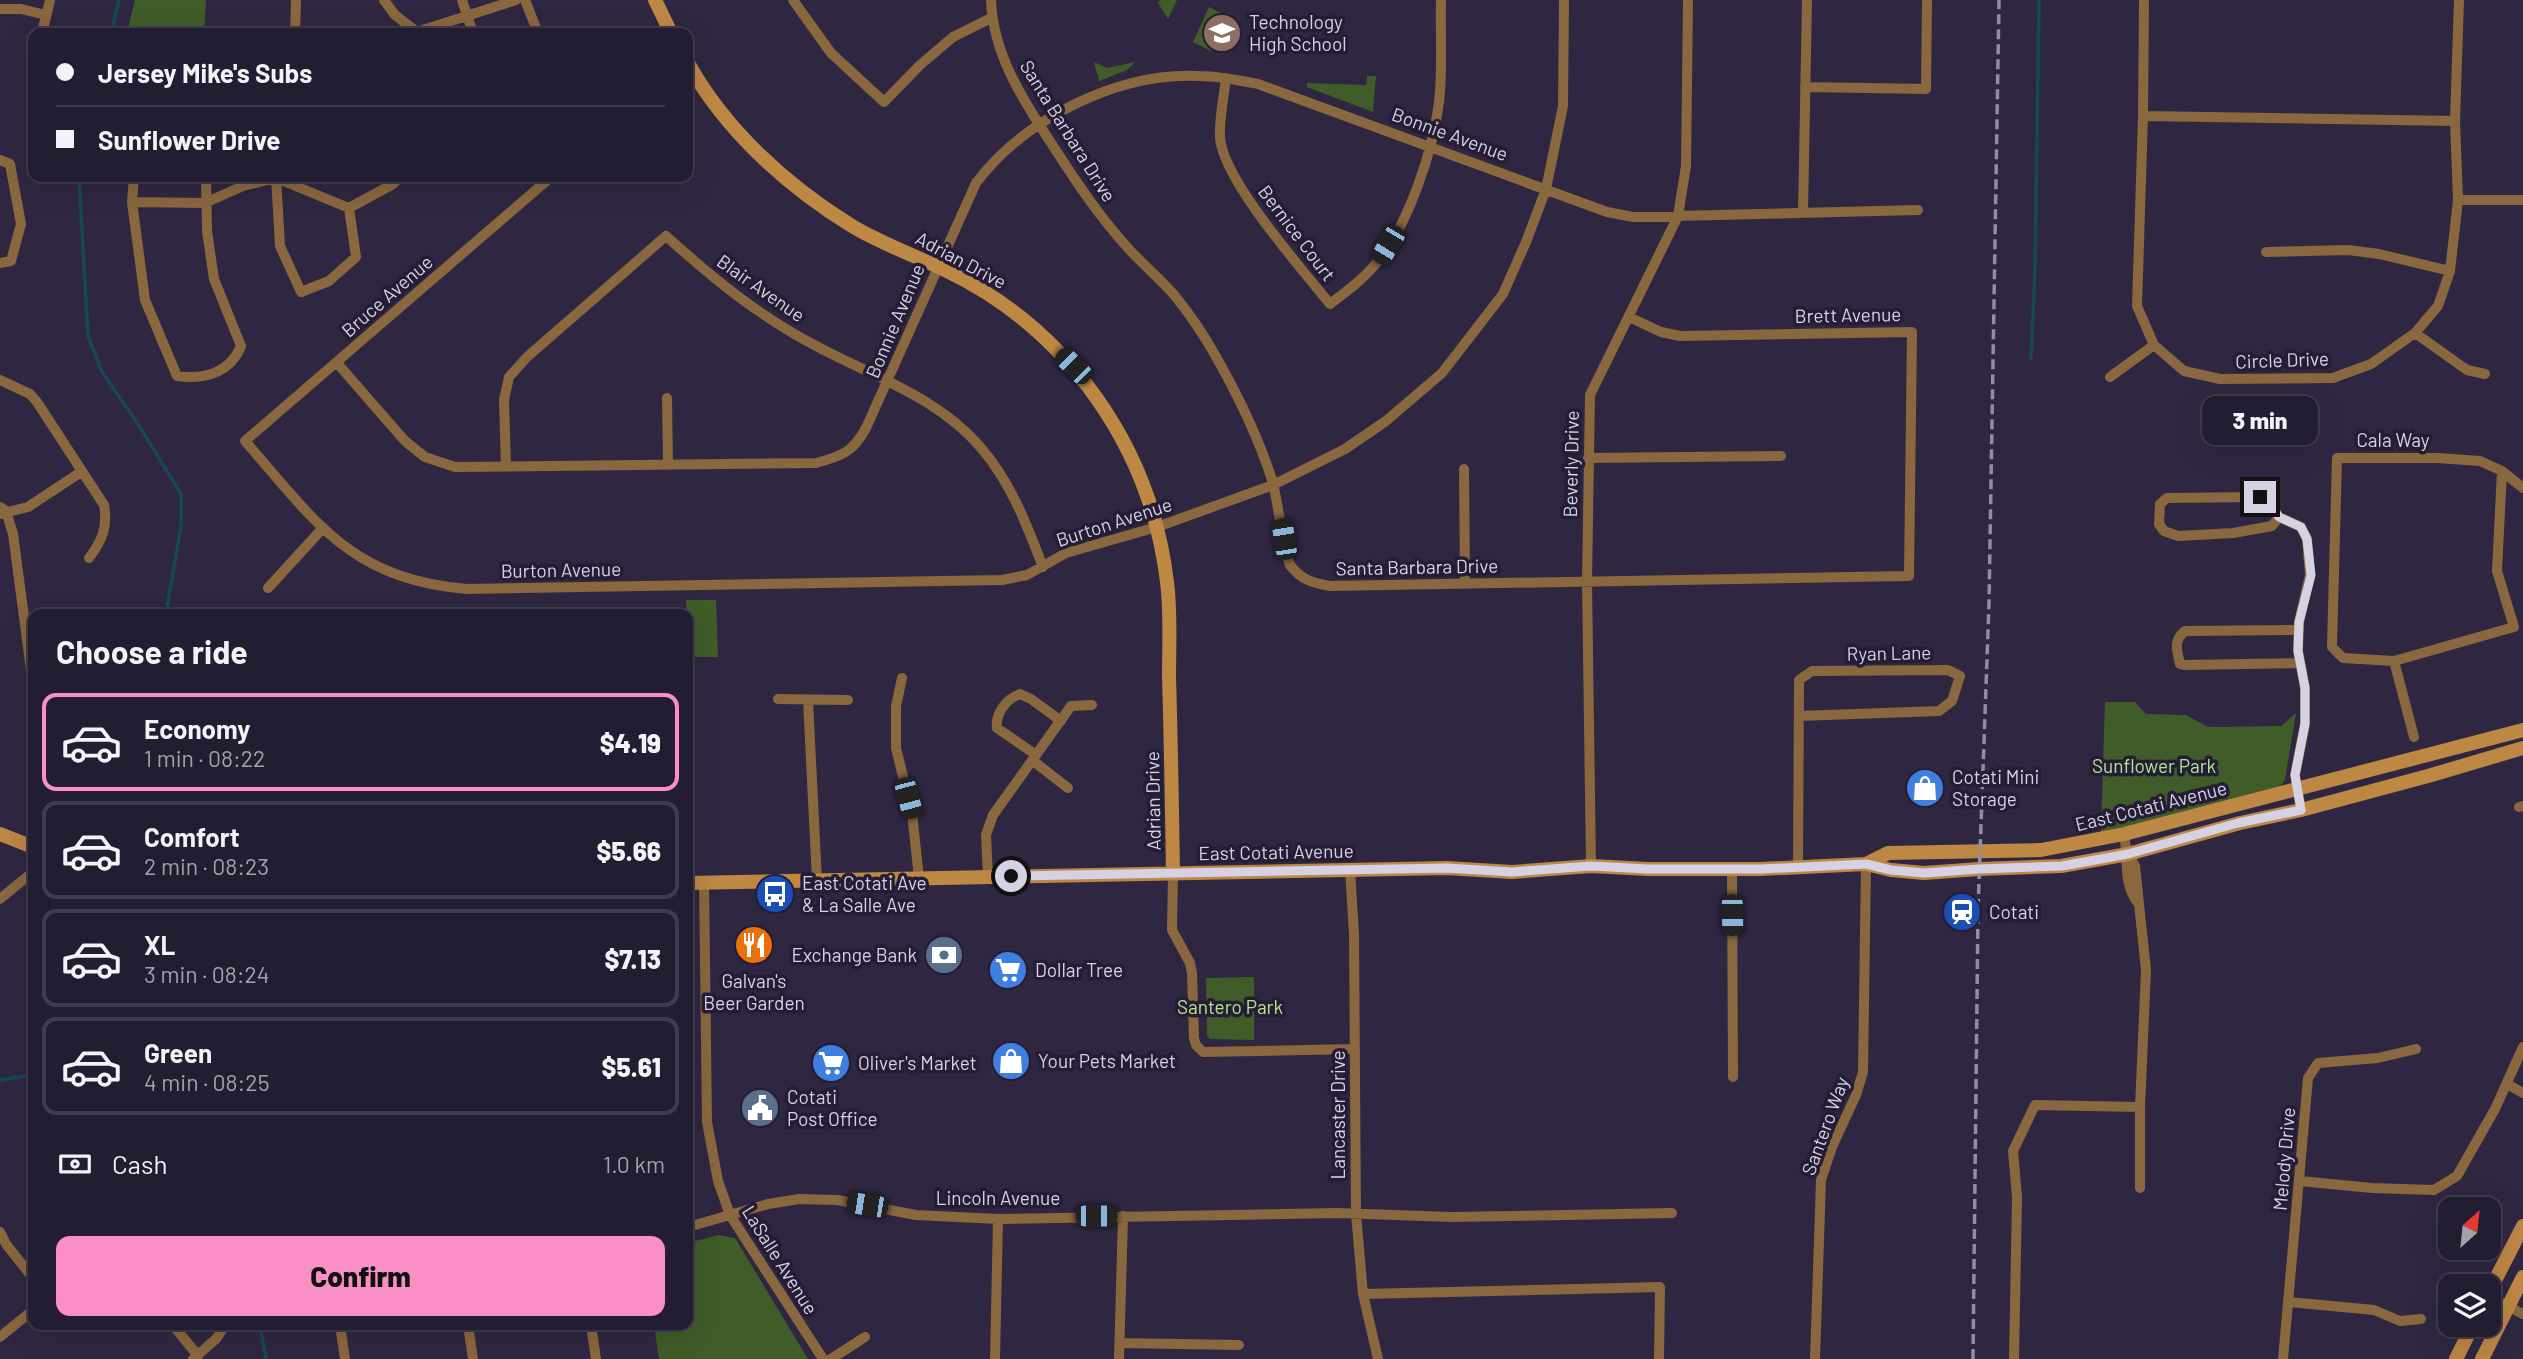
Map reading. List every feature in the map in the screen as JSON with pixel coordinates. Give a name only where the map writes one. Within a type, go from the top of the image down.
[{"type":"main road","points":[[656,0],[669,28]]},
{"type":"main road","name":"Adrian Drive","points":[[693,77],[755,150],[805,193],[853,226],[993,297],[1033,327],[1073,366],[1108,412],[1135,461],[1157,527],[1167,583],[1173,873]]},
{"type":"main road","name":"East Cotati Avenue","points":[[1866,864],[1888,853],[2041,850],[2124,834],[2523,730]]},
{"type":"main road","name":"East Cotati Avenue","points":[[693,883],[1447,868],[1512,872],[1591,866],[1732,869],[1866,864],[1924,873],[2062,866],[2128,854],[2238,823],[2301,810],[2523,748]]},
{"type":"main road","points":[[0,834],[28,845]]},
{"type":"main road","points":[[2499,1274],[2523,1226]]},
{"type":"main road","points":[[2482,1359],[2523,1277]]},
{"type":"main road","points":[[2456,1359],[2467,1337]]},
{"type":"street","points":[[43,28],[50,0]]},
{"type":"street","points":[[295,28],[296,0]]},
{"type":"street","points":[[384,0],[395,15],[411,28]]},
{"type":"street","points":[[462,0],[471,28]]},
{"type":"street","points":[[431,28],[516,0]]},
{"type":"street","points":[[526,0],[536,28]]},
{"type":"street","points":[[793,0],[831,52],[884,102],[920,65],[953,37],[991,18]]},
{"type":"street","name":"Santa Barbara Drive","points":[[991,0],[991,18],[1018,92],[1091,204],[1127,248],[1175,296],[1210,345],[1253,427],[1281,514],[1288,563],[1306,582],[1330,586],[1909,576]]},
{"type":"street","points":[[1430,145],[1438,102],[1441,0]]},
{"type":"street","name":"Burton Avenue","points":[[245,441],[322,529],[354,555],[416,582],[467,589],[1002,580],[1027,575],[1066,553],[1157,527],[1273,485],[1355,442],[1386,421],[1442,373],[1503,293],[1546,189],[1563,106],[1564,0]]},
{"type":"street","name":"Beverly Drive","points":[[1591,866],[1587,581],[1590,395],[1678,216],[1686,166],[1688,0]]},
{"type":"street","points":[[1803,213],[1807,0]]},
{"type":"street","points":[[1805,87],[1926,89],[1927,0]]},
{"type":"street","name":"Circle Drive","points":[[2144,0],[2137,306],[2154,345],[2184,370],[2220,379],[2333,378],[2371,364],[2415,333],[2438,306],[2450,271],[2458,200],[2455,121],[2459,0]]},
{"type":"street","points":[[0,9],[21,9],[46,15]]},
{"type":"street","name":"Bonnie Avenue","points":[[337,363],[405,440],[425,457],[455,467],[816,463],[838,457],[856,446],[889,380],[976,183],[992,162],[1039,124],[1097,94],[1174,76],[1226,78],[1258,84],[1607,212],[1633,217],[1918,210]]},
{"type":"street","name":"Bernice Court","points":[[1226,78],[1220,138],[1226,162],[1240,188],[1330,304],[1358,283],[1379,261],[1398,230],[1417,187],[1430,145]]},
{"type":"street","points":[[2143,116],[2455,121]]},
{"type":"street","points":[[0,160],[10,164],[21,224],[12,261],[0,262]]},
{"type":"street","points":[[134,182],[132,202],[145,300],[177,376],[195,379],[225,368],[237,355],[240,346],[214,279],[205,203],[206,182]]},
{"type":"street","points":[[132,202],[205,203],[258,182]]},
{"type":"street","points":[[276,182],[280,246],[301,292],[330,281],[356,257],[349,208]]},
{"type":"street","points":[[288,182],[349,208]]},
{"type":"street","points":[[349,208],[395,182]]},
{"type":"street","name":"Bruce Avenue","points":[[245,441],[545,182]]},
{"type":"street","points":[[2458,200],[2523,200]]},
{"type":"street","name":"Blair Avenue","points":[[506,466],[504,400],[509,377],[527,357],[666,236],[717,282],[770,320],[822,349],[889,380],[941,411],[982,448],[1011,490],[1044,567]]},
{"type":"street","points":[[2266,252],[2348,250],[2379,254],[2450,271]]},
{"type":"street","name":"Brett Avenue","points":[[1629,317],[1661,332],[1680,336],[1912,332],[1909,576]]},
{"type":"street","points":[[2415,333],[2467,370],[2485,374]]},
{"type":"street","points":[[2110,377],[2154,345]]},
{"type":"street","points":[[0,380],[30,394],[37,402],[104,505],[107,519],[100,544],[89,558]]},
{"type":"street","points":[[667,398],[668,465]]},
{"type":"street","points":[[1588,457],[1781,456]]},
{"type":"street","name":"Cala Way","points":[[2394,661],[2343,658],[2332,647],[2337,458],[2480,461],[2502,471],[2523,488]]},
{"type":"street","points":[[1464,469],[1465,584]]},
{"type":"street","points":[[2414,737],[2394,661],[2514,627],[2497,571],[2502,471]]},
{"type":"street","points":[[28,647],[13,534],[2,511],[28,507],[81,472]]},
{"type":"street","points":[[2279,517],[2272,526],[2234,533],[2178,536],[2164,531],[2159,524],[2160,504],[2167,498],[2252,495],[2268,501],[2279,517],[2301,527],[2307,539],[2311,575],[2299,630],[2300,663],[2305,688],[2305,724],[2295,775],[2301,810]]},
{"type":"street","points":[[268,588],[322,529]]},
{"type":"street","points":[[2299,630],[2185,631],[2179,635],[2176,644],[2180,664],[2186,665],[2300,663]]},
{"type":"street","name":"Ryan Lane","points":[[1798,868],[1799,680],[1812,671],[1948,670],[1960,676],[1952,701],[1939,711],[1799,716]]},
{"type":"street","points":[[902,678],[895,714],[896,748],[912,813],[919,878]]},
{"type":"street","points":[[1061,720],[1020,694],[1013,696],[1000,710],[996,720],[997,728],[1068,788]]},
{"type":"street","points":[[778,699],[848,700]]},
{"type":"street","points":[[808,700],[817,880]]},
{"type":"street","points":[[988,877],[988,825],[1071,706],[1092,705]]},
{"type":"street","points":[[2124,834],[2128,854],[2135,866],[2146,970],[2140,1107],[2140,1188]]},
{"type":"street","name":"Santero Way","points":[[1815,1359],[1821,1180],[1863,1072],[1866,864]]},
{"type":"street","points":[[1732,869],[1733,1077]]},
{"type":"street","name":"Lancaster Drive","points":[[1350,870],[1354,934],[1356,1214],[1363,1294],[1378,1359]]},
{"type":"street","points":[[1173,873],[1172,930],[1190,963],[1194,1038],[1196,1045],[1203,1052],[1355,1049]]},
{"type":"street","points":[[0,899],[28,876]]},
{"type":"street","name":"LaSalle Avenue","points":[[705,882],[707,1122],[718,1181],[730,1214],[822,1359]]},
{"type":"street","points":[[2300,1181],[2372,1188],[2434,1190],[2457,1176],[2507,1084],[2523,1047]]},
{"type":"street","name":"Melody Drive","points":[[2283,1359],[2308,1078],[2318,1063],[2378,1058],[2416,1049]]},
{"type":"street","points":[[2507,1084],[2523,1093]]},
{"type":"street","points":[[2014,1359],[2017,1197],[2012,1151],[2035,1105],[2140,1107]]},
{"type":"street","name":"Lincoln Avenue","points":[[693,1225],[768,1204],[799,1199],[837,1200],[916,1215],[998,1219],[1672,1213]]},
{"type":"street","points":[[1119,1359],[1123,1216]]},
{"type":"street","points":[[995,1359],[998,1219]]},
{"type":"street","points":[[0,1232],[28,1272]]},
{"type":"street","points":[[1363,1294],[1660,1287],[1659,1359]]},
{"type":"street","points":[[2289,1302],[2374,1310],[2400,1321],[2421,1319]]},
{"type":"street","points":[[2501,1302],[2523,1314]]},
{"type":"street","points":[[0,1337],[28,1314]]},
{"type":"street","points":[[177,1330],[196,1357],[222,1330]]},
{"type":"street","points":[[341,1330],[345,1359]]},
{"type":"street","points":[[469,1330],[473,1359]]},
{"type":"street","points":[[592,1330],[596,1359]]},
{"type":"street","points":[[831,1359],[866,1337]]},
{"type":"street","points":[[1120,1343],[1239,1345]]},
{"type":"green space","points":[[135,0],[206,0],[204,28],[128,28]]},
{"type":"green space","points":[[1160,0],[1177,0],[1168,19],[1158,3]]},
{"type":"green space","points":[[1209,7],[1227,16],[1211,51],[1193,42]]},
{"type":"green space","points":[[1094,62],[1107,68],[1135,62],[1127,70],[1099,81]]},
{"type":"green space","points":[[1367,76],[1376,76],[1373,112],[1307,87],[1307,83],[1366,85]]},
{"type":"green space","points":[[686,600],[716,600],[718,657],[693,657],[693,609],[686,609]]},
{"type":"green space","name":"Sunflower Park","points":[[2105,702],[2135,702],[2146,714],[2186,715],[2208,727],[2281,726],[2296,713],[2285,780],[2279,788],[2101,833]]},
{"type":"green space","name":"Santero Park","points":[[1254,977],[1254,1040],[1210,1039],[1207,1035],[1206,978]]},
{"type":"green space","points":[[718,1235],[735,1238],[808,1359],[659,1359],[655,1330],[693,1330],[693,1242]]},
{"type":"waterway","points":[[112,28],[119,0]]},
{"type":"waterway","points":[[2031,359],[2039,0]]},
{"type":"waterway","points":[[79,182],[88,336],[102,372],[181,494],[181,526],[167,609]]},
{"type":"waterway","points":[[0,1080],[28,1076]]},
{"type":"waterway","points":[[261,1330],[266,1359]]},
{"type":"railway","points":[[1973,1359],[1978,909],[1989,603],[1999,0]]},
{"type":"place","name":"Technology High School","points":[[1222,33]]},
{"type":"place","name":"Cotati Mini Storage","points":[[1925,788]]},
{"type":"place","name":"East Cotati Ave & La Salle Ave","points":[[775,894]]},
{"type":"place","name":"Cotati","points":[[1962,912]]},
{"type":"place","name":"Galvan's Beer Garden","points":[[754,945]]},
{"type":"place","name":"Exchange Bank","points":[[944,955]]},
{"type":"place","name":"Dollar Tree","points":[[1008,970]]},
{"type":"place","name":"Your Pets Market","points":[[1011,1061]]},
{"type":"place","name":"Oliver's Market","points":[[831,1063]]},
{"type":"place","name":"Cotati Post Office","points":[[760,1108]]},
{"type":"route","points":[[1011,876],[1447,868],[1512,872],[1591,866],[1774,869],[1866,864],[1924,873],[2062,866],[2128,854],[2238,823],[2301,810],[2295,775],[2305,724],[2305,688],[2298,651],[2299,622],[2311,575],[2307,539],[2301,527],[2279,517],[2268,501],[2260,497]]}]
